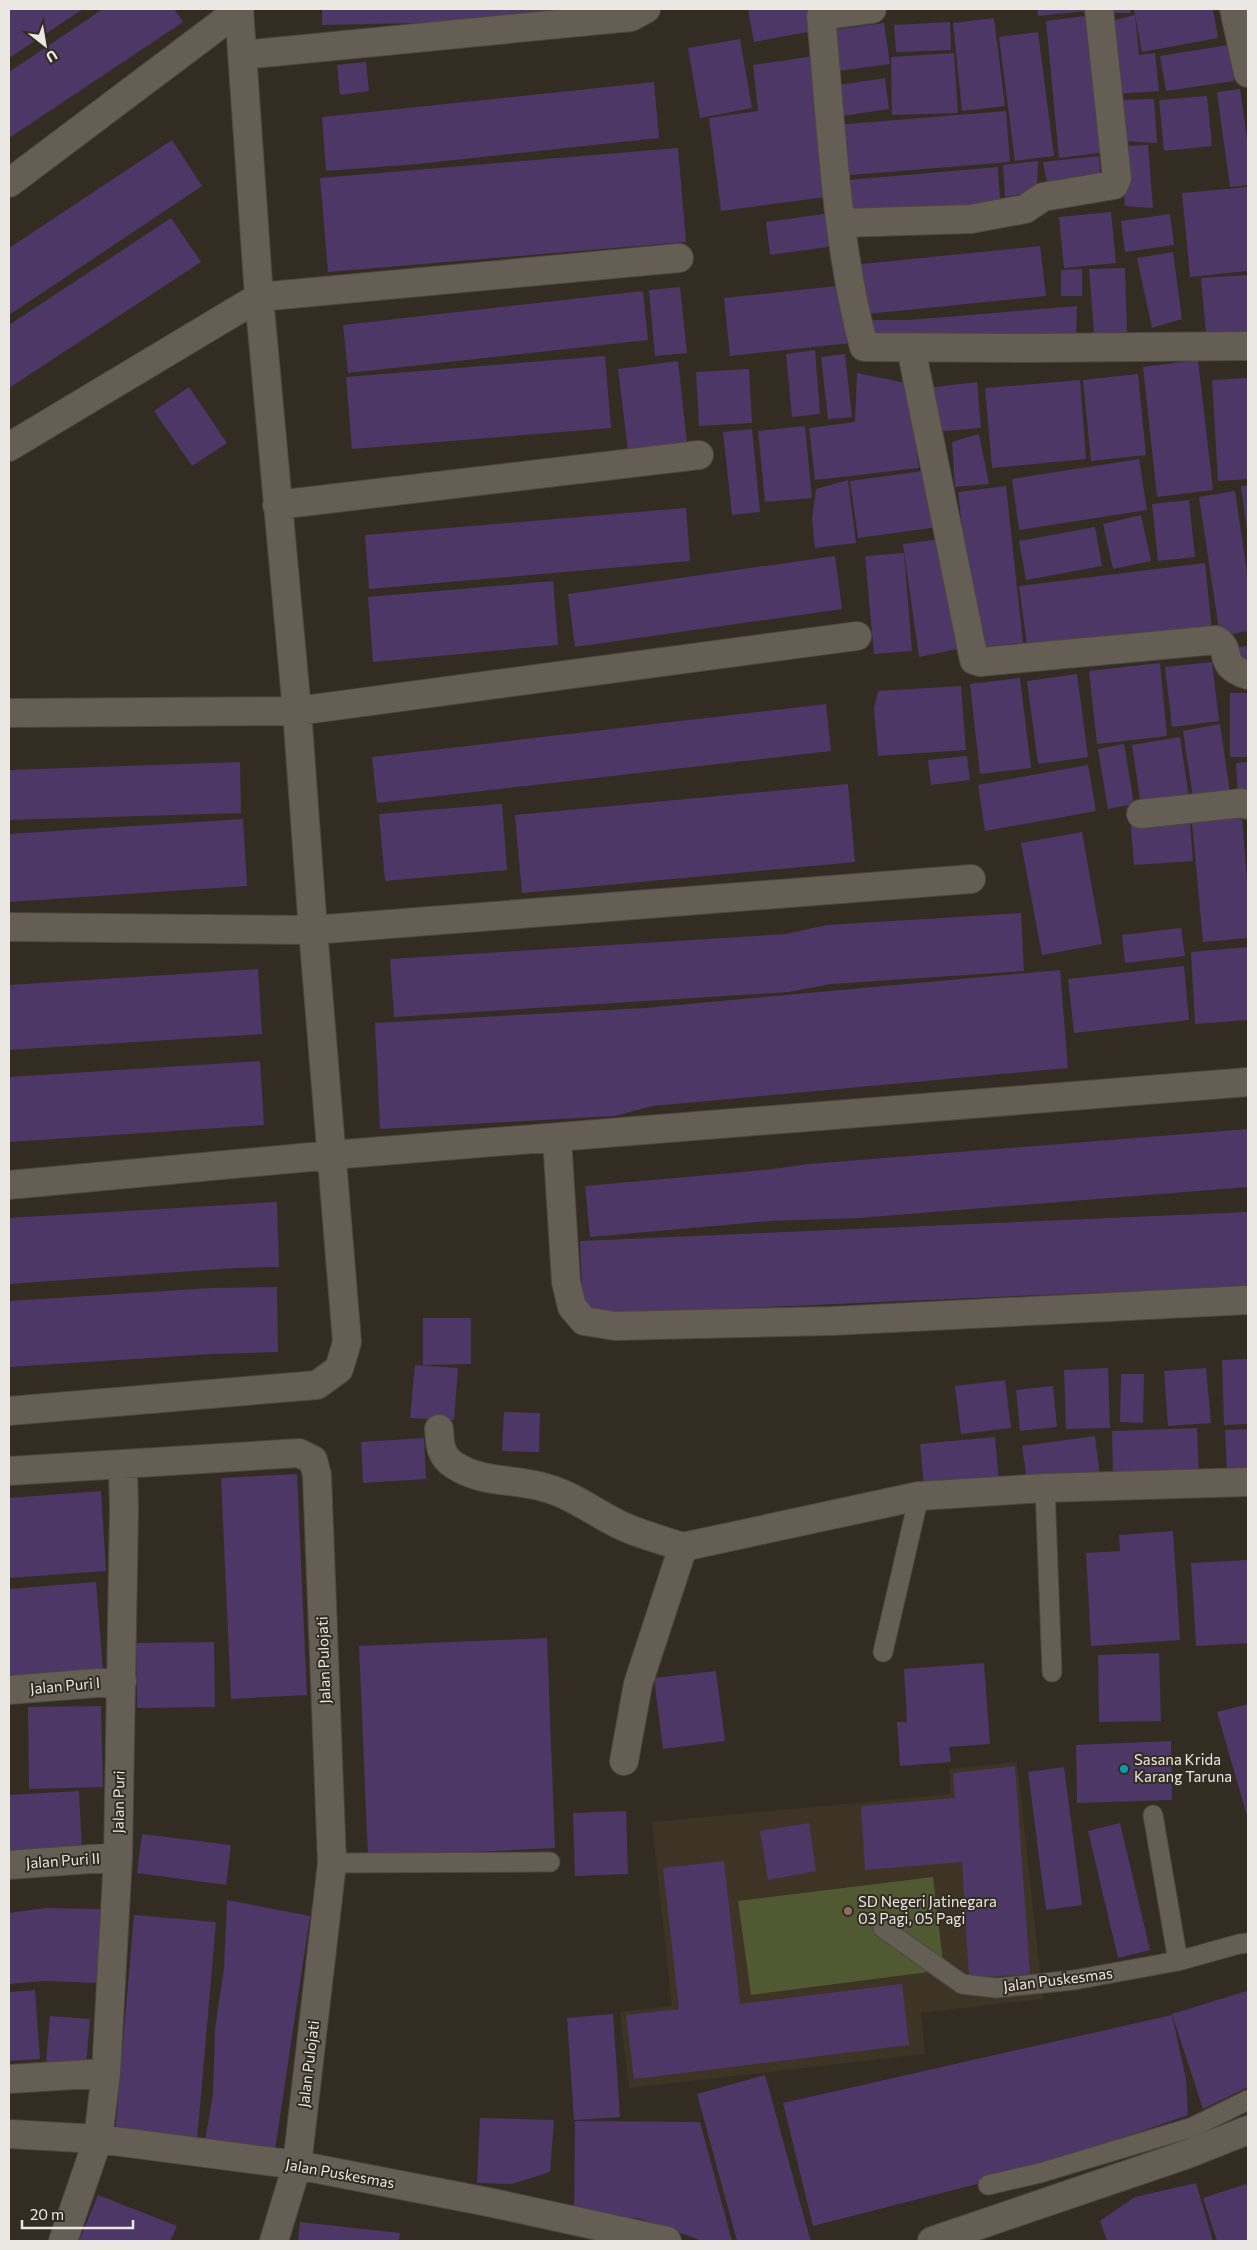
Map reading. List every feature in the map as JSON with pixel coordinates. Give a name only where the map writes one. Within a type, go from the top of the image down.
[{"type":"street","points":[[9,1411],[316,1385],[339,1369],[347,1342],[297,711],[276,504],[259,297],[239,9]]},
{"type":"street","points":[[9,183],[239,9]]},
{"type":"street","points":[[242,54],[631,17],[646,9]]},
{"type":"street","points":[[872,9],[821,16],[842,223],[857,321],[864,347],[1248,346]]},
{"type":"street","points":[[842,223],[971,219],[1025,209],[1043,197],[1114,185],[1117,178],[1099,9]]},
{"type":"street","points":[[1234,9],[1248,73]]},
{"type":"street","points":[[9,447],[259,297],[679,258]]},
{"type":"street","points":[[911,348],[974,660],[980,662],[1216,640],[1223,647],[1229,666],[1233,670],[1248,675]]},
{"type":"street","points":[[276,504],[699,455]]},
{"type":"street","points":[[9,713],[297,711],[858,636]]},
{"type":"street","points":[[1141,814],[1242,802],[1248,805]]},
{"type":"street","points":[[9,927],[313,930],[971,879]]},
{"type":"street","points":[[9,1186],[332,1155],[1248,1082]]},
{"type":"street","points":[[557,1138],[566,1282],[572,1307],[584,1321],[615,1326],[832,1321],[1248,1300]]},
{"type":"street","points":[[439,1429],[442,1453],[453,1465],[473,1476],[487,1480],[522,1482],[561,1492],[620,1525],[683,1547],[919,1496],[1045,1488],[1248,1482]]},
{"type":"street","name":"Jalan Pulojati","points":[[9,1470],[123,1465],[299,1453],[313,1460],[317,1475],[332,1863],[298,2165],[274,2241]]},
{"type":"street","name":"Jalan Puri","points":[[98,2140],[106,2073],[118,1856],[122,1681],[123,1465]]},
{"type":"street","points":[[624,1761],[638,1684],[683,1547]]},
{"type":"street","name":"Jalan Puri I","points":[[9,1690],[122,1681]]},
{"type":"street","name":"Jalan Puri II","points":[[9,1865],[118,1856]]},
{"type":"street","points":[[9,2079],[106,2073]]},
{"type":"street","points":[[932,2241],[1185,2156],[1248,2130]]},
{"type":"street","name":"Jalan Puskesmas","points":[[9,2134],[98,2140],[298,2165],[658,2240]]},
{"type":"street","points":[[63,2241],[98,2140]]},
{"type":"lane","points":[[1045,1488],[1052,1672]]},
{"type":"lane","points":[[883,1652],[919,1496]]},
{"type":"lane","points":[[1153,1815],[1178,1961]]},
{"type":"lane","points":[[332,1863],[550,1862]]},
{"type":"lane","name":"Jalan Puskesmas","points":[[884,1928],[962,1984],[996,1988],[1074,1980],[1178,1961],[1248,1943]]},
{"type":"lane","points":[[988,2185],[1040,2173],[1193,2126],[1248,2100]]},
{"type":"shaded area","name":"SD Negeri Jatinegara 03 Pagi, 05 Pagi","points":[[1017,1762],[1043,1999],[921,2013],[925,2054],[629,2088],[620,2012],[672,2006],[652,1822],[950,1794],[950,1769]]},
{"type":"green space","points":[[933,1877],[944,1970],[751,1995],[738,1901]]},
{"type":"building","points":[[9,9],[83,9],[9,58]]},
{"type":"building","points":[[103,9],[174,9],[183,22],[9,138],[9,72]]},
{"type":"building","points":[[322,9],[560,9],[560,20],[322,25]]},
{"type":"building","points":[[748,9],[814,9],[818,30],[754,42]]},
{"type":"building","points":[[1037,9],[1087,9],[1087,11],[1038,16]]},
{"type":"building","points":[[1112,9],[1130,9],[1130,13],[1112,13]]},
{"type":"building","points":[[1134,9],[1213,9],[1218,38],[1142,52]]},
{"type":"building","points":[[1093,15],[1106,152],[1059,158],[1046,21]]},
{"type":"building","points":[[1135,15],[1139,55],[1155,53],[1159,91],[1116,94],[1111,21]]},
{"type":"building","points":[[994,18],[1005,106],[962,111],[953,23]]},
{"type":"building","points":[[950,22],[951,50],[896,52],[894,25]]},
{"type":"building","points":[[884,23],[890,64],[831,72],[825,31]]},
{"type":"building","points":[[1038,32],[1054,156],[1015,161],[999,37]]},
{"type":"building","points":[[740,39],[752,108],[700,118],[688,48]]},
{"type":"building","points":[[1228,45],[1234,81],[1166,91],[1160,56]]},
{"type":"building","points":[[954,53],[958,113],[892,115],[891,57]]},
{"type":"building","points":[[814,56],[833,196],[721,211],[709,118],[758,111],[753,65]]},
{"type":"building","points":[[366,62],[369,91],[340,95],[337,65]]},
{"type":"building","points":[[885,78],[889,109],[843,116],[838,85]]},
{"type":"building","points":[[654,82],[659,138],[418,164],[326,171],[322,117]]},
{"type":"building","points":[[1240,89],[1248,146],[1248,185],[1230,187],[1217,92]]},
{"type":"building","points":[[1207,96],[1212,146],[1164,151],[1159,100]]},
{"type":"building","points":[[1154,99],[1157,143],[1123,141],[1119,100]]},
{"type":"building","points":[[1006,111],[1010,162],[839,176],[835,125]]},
{"type":"building","points":[[172,140],[202,186],[9,315],[9,248]]},
{"type":"building","points":[[1148,145],[1153,208],[1125,206],[1120,146]]},
{"type":"building","points":[[678,148],[686,242],[328,272],[320,178]]},
{"type":"building","points":[[1099,156],[1101,181],[1048,188],[1043,162]]},
{"type":"building","points":[[1038,161],[1037,191],[1005,197],[1003,165]]},
{"type":"building","points":[[998,167],[1000,201],[941,211],[848,217],[848,180]]},
{"type":"building","points":[[1248,187],[1248,271],[1190,277],[1182,193]]},
{"type":"building","points":[[837,212],[842,245],[770,255],[766,222]]},
{"type":"building","points":[[1111,212],[1116,263],[1064,268],[1059,217]]},
{"type":"building","points":[[1170,214],[1174,245],[1125,252],[1121,221]]},
{"type":"building","points":[[171,218],[201,262],[9,388],[9,325]]},
{"type":"building","points":[[1040,246],[1046,296],[857,315],[852,265]]},
{"type":"building","points":[[1173,252],[1182,319],[1152,328],[1137,258]]},
{"type":"building","points":[[1125,268],[1127,332],[1094,334],[1089,269]]},
{"type":"building","points":[[1082,269],[1082,296],[1061,296],[1061,270]]},
{"type":"building","points":[[1248,275],[1248,335],[1206,333],[1201,278]]},
{"type":"building","points":[[845,285],[851,343],[730,356],[724,298]]},
{"type":"building","points":[[680,287],[687,353],[655,356],[649,290]]},
{"type":"building","points":[[643,291],[648,340],[348,373],[343,325]]},
{"type":"building","points":[[1077,306],[1076,336],[872,345],[871,320],[910,320]]},
{"type":"building","points":[[815,350],[820,414],[792,417],[786,354]]},
{"type":"building","points":[[845,354],[852,417],[828,419],[821,357]]},
{"type":"building","points":[[605,356],[611,428],[352,449],[346,377]]},
{"type":"building","points":[[1198,360],[1213,490],[1157,497],[1143,367]]},
{"type":"building","points":[[678,361],[688,452],[629,459],[618,369]]},
{"type":"building","points":[[749,369],[752,423],[699,426],[696,372]]},
{"type":"building","points":[[857,373],[906,383],[919,468],[815,480],[809,428],[855,422]]},
{"type":"building","points":[[1138,374],[1146,455],[1091,461],[1083,380]]},
{"type":"building","points":[[1248,378],[1248,479],[1218,481],[1212,380]]},
{"type":"building","points":[[1080,380],[1086,459],[992,468],[985,388]]},
{"type":"building","points":[[977,382],[981,428],[931,432],[927,388]]},
{"type":"building","points":[[189,387],[227,443],[192,466],[154,411]]},
{"type":"building","points":[[805,426],[812,498],[765,502],[758,431]]},
{"type":"building","points":[[752,429],[760,512],[732,515],[723,432]]},
{"type":"building","points":[[979,434],[989,484],[955,487],[952,442]]},
{"type":"building","points":[[1139,459],[1147,510],[1019,530],[1012,479]]},
{"type":"building","points":[[930,470],[938,527],[858,538],[850,481]]},
{"type":"building","points":[[848,480],[856,543],[815,548],[812,520],[816,489]]},
{"type":"building","points":[[1248,485],[1248,530],[1247,530],[1241,486]]},
{"type":"building","points":[[1006,486],[1023,643],[976,647],[958,492]]},
{"type":"building","points":[[1235,491],[1248,579],[1248,631],[1220,636],[1199,497]]},
{"type":"building","points":[[1189,500],[1195,557],[1158,561],[1152,504]]},
{"type":"building","points":[[686,508],[690,561],[369,589],[365,535]]},
{"type":"building","points":[[1141,515],[1151,561],[1113,569],[1103,524]]},
{"type":"building","points":[[1095,527],[1102,566],[1026,580],[1019,541]]},
{"type":"building","points":[[949,538],[962,648],[919,657],[903,544]]},
{"type":"building","points":[[904,553],[912,651],[874,654],[865,556]]},
{"type":"building","points":[[835,556],[842,609],[575,647],[568,594]]},
{"type":"building","points":[[1205,563],[1212,631],[1027,645],[1019,586]]},
{"type":"building","points":[[553,581],[558,645],[373,662],[368,597]]},
{"type":"building","points":[[1248,646],[1248,663],[1242,664],[1236,647]]},
{"type":"building","points":[[1212,662],[1219,721],[1172,727],[1165,667]]},
{"type":"building","points":[[1160,663],[1167,736],[1097,744],[1089,671]]},
{"type":"building","points":[[1077,674],[1088,757],[1038,764],[1027,681]]},
{"type":"building","points":[[1020,678],[1031,768],[980,774],[970,684]]},
{"type":"building","points":[[961,686],[966,750],[878,756],[874,709],[878,691]]},
{"type":"building","points":[[1230,693],[1248,693],[1248,757],[1230,757]]},
{"type":"building","points":[[826,704],[831,751],[377,803],[372,757]]},
{"type":"building","points":[[1220,724],[1231,799],[1194,805],[1183,731]]},
{"type":"building","points":[[1180,737],[1190,804],[1142,812],[1132,745]]},
{"type":"building","points":[[1124,744],[1134,804],[1108,809],[1098,749]]},
{"type":"building","points":[[967,756],[970,780],[931,785],[928,760]]},
{"type":"building","points":[[240,762],[241,813],[9,820],[9,770]]},
{"type":"building","points":[[1248,762],[1248,798],[1238,799],[1236,763]]},
{"type":"building","points":[[1088,765],[1096,811],[985,831],[978,785]]},
{"type":"building","points":[[848,784],[855,862],[522,893],[515,815]]},
{"type":"building","points":[[502,804],[507,870],[385,881],[379,814]]},
{"type":"building","points":[[1241,808],[1248,891],[1248,938],[1203,942],[1191,812]]},
{"type":"building","points":[[1189,812],[1193,861],[1134,865],[1130,817]]},
{"type":"building","points":[[243,819],[247,886],[9,902],[9,834]]},
{"type":"building","points":[[1082,832],[1102,944],[1042,955],[1021,843]]},
{"type":"building","points":[[1021,913],[1024,971],[831,984],[789,992],[394,1017],[390,959],[786,934],[827,925]]},
{"type":"building","points":[[1181,928],[1185,956],[1125,963],[1122,935]]},
{"type":"building","points":[[1248,947],[1248,1020],[1195,1024],[1191,952]]},
{"type":"building","points":[[1184,966],[1189,1020],[1074,1033],[1068,979]]},
{"type":"building","points":[[258,969],[262,1034],[9,1050],[9,985]]},
{"type":"building","points":[[1060,970],[1068,1068],[653,1106],[614,1116],[380,1129],[375,1023],[645,1008]]},
{"type":"building","points":[[260,1061],[264,1125],[9,1142],[9,1077]]},
{"type":"building","points":[[1248,1129],[1248,1187],[858,1218],[769,1221],[590,1237],[585,1186],[765,1170],[809,1164]]},
{"type":"building","points":[[277,1202],[279,1267],[235,1268],[9,1284],[9,1218]]},
{"type":"building","points":[[1248,1212],[1248,1286],[583,1315],[580,1241]]},
{"type":"building","points":[[277,1287],[278,1352],[213,1354],[9,1367],[9,1301],[212,1288]]},
{"type":"building","points":[[423,1318],[471,1318],[471,1364],[423,1365]]},
{"type":"building","points":[[1248,1359],[1248,1424],[1224,1425],[1222,1360]]},
{"type":"building","points":[[415,1365],[458,1368],[454,1420],[410,1418]]},
{"type":"building","points":[[1108,1368],[1110,1428],[1066,1429],[1064,1370]]},
{"type":"building","points":[[1206,1368],[1211,1423],[1168,1426],[1164,1371]]},
{"type":"building","points":[[1121,1374],[1144,1374],[1143,1423],[1120,1422]]},
{"type":"building","points":[[1005,1380],[1011,1428],[961,1434],[955,1386]]},
{"type":"building","points":[[1053,1386],[1057,1427],[1020,1431],[1016,1390]]},
{"type":"building","points":[[504,1412],[540,1413],[539,1452],[502,1451]]},
{"type":"building","points":[[1197,1428],[1199,1476],[1113,1479],[1112,1431]]},
{"type":"building","points":[[1248,1429],[1248,1471],[1227,1471],[1225,1430]]},
{"type":"building","points":[[1095,1436],[1100,1477],[1028,1487],[1022,1446]]},
{"type":"building","points":[[995,1437],[999,1481],[924,1488],[920,1444]]},
{"type":"building","points":[[424,1438],[426,1479],[363,1483],[361,1442]]},
{"type":"building","points":[[297,1474],[307,1695],[231,1699],[221,1478]]},
{"type":"building","points":[[101,1491],[106,1571],[9,1578],[9,1498]]},
{"type":"building","points":[[1173,1531],[1180,1640],[1091,1646],[1086,1553],[1120,1551],[1119,1535]]},
{"type":"building","points":[[1248,1560],[1248,1643],[1196,1646],[1191,1563]]},
{"type":"building","points":[[96,1582],[103,1671],[9,1679],[9,1589]]},
{"type":"building","points":[[547,1638],[555,1848],[368,1857],[359,1646]]},
{"type":"building","points":[[214,1642],[215,1707],[137,1708],[136,1643]]},
{"type":"building","points":[[1159,1653],[1161,1721],[1099,1722],[1098,1655]]},
{"type":"building","points":[[984,1663],[990,1744],[949,1747],[951,1762],[900,1766],[897,1722],[907,1722],[904,1669]]},
{"type":"building","points":[[716,1671],[725,1741],[663,1749],[654,1678]]},
{"type":"building","points":[[1248,1704],[1248,1819],[1217,1712]]},
{"type":"building","points":[[101,1706],[103,1787],[29,1789],[28,1707]]},
{"type":"building","name":"Sasana Krida Karang Taruna","points":[[1171,1741],[1172,1800],[1077,1803],[1076,1745]]},
{"type":"building","points":[[1015,1766],[1030,1974],[969,1978],[962,1862],[865,1870],[861,1806],[955,1798],[953,1773]]},
{"type":"building","points":[[1064,1767],[1082,1905],[1046,1910],[1028,1772]]},
{"type":"building","points":[[79,1791],[82,1852],[9,1856],[9,1795]]},
{"type":"building","points":[[626,1811],[628,1874],[575,1876],[573,1813]]},
{"type":"building","points":[[809,1823],[816,1871],[768,1880],[760,1831]]},
{"type":"building","points":[[1120,1823],[1150,1950],[1118,1958],[1088,1831]]},
{"type":"building","points":[[142,1834],[231,1845],[226,1885],[137,1873]]},
{"type":"building","points":[[724,1861],[740,2004],[902,1984],[909,2045],[634,2079],[626,2015],[679,2009],[663,1868]]},
{"type":"building","points":[[227,1900],[310,1916],[275,2150],[205,2141],[213,2094],[215,2029],[224,1968]]},
{"type":"building","points":[[46,1908],[100,1909],[98,1983],[44,1981],[9,1984],[9,1913]]},
{"type":"building","points":[[134,1915],[216,1922],[197,2141],[115,2135]]},
{"type":"building","points":[[35,1990],[40,2059],[9,2061],[9,1992]]},
{"type":"building","points":[[1247,1991],[1248,2087],[1203,2109],[1172,2014]]},
{"type":"building","points":[[613,2014],[620,2117],[574,2120],[567,2018]]},
{"type":"building","points":[[1172,2015],[1186,2079],[1188,2115],[1024,2172],[813,2226],[783,2103]]},
{"type":"building","points":[[50,2016],[90,2019],[86,2066],[46,2063]]},
{"type":"building","points":[[765,2075],[811,2241],[737,2241],[697,2094]]},
{"type":"building","points":[[480,2118],[554,2120],[550,2172],[512,2184],[477,2183]]},
{"type":"building","points":[[575,2121],[700,2122],[732,2241],[703,2241],[638,2218],[574,2217]]},
{"type":"building","points":[[1196,2183],[1213,2241],[1107,2241],[1100,2221],[1135,2197]]},
{"type":"building","points":[[1246,2184],[1248,2191],[1248,2241],[1217,2241],[1203,2198]]},
{"type":"building","points":[[98,2195],[177,2226],[170,2241],[79,2241]]},
{"type":"building","points":[[300,2222],[400,2233],[399,2241],[298,2241]]},
{"type":"place","name":"Sasana Krida Karang Taruna","points":[[1124,1769]]},
{"type":"place","name":"SD Negeri Jatinegara 03 Pagi, 05 Pagi","points":[[848,1911]]}]
